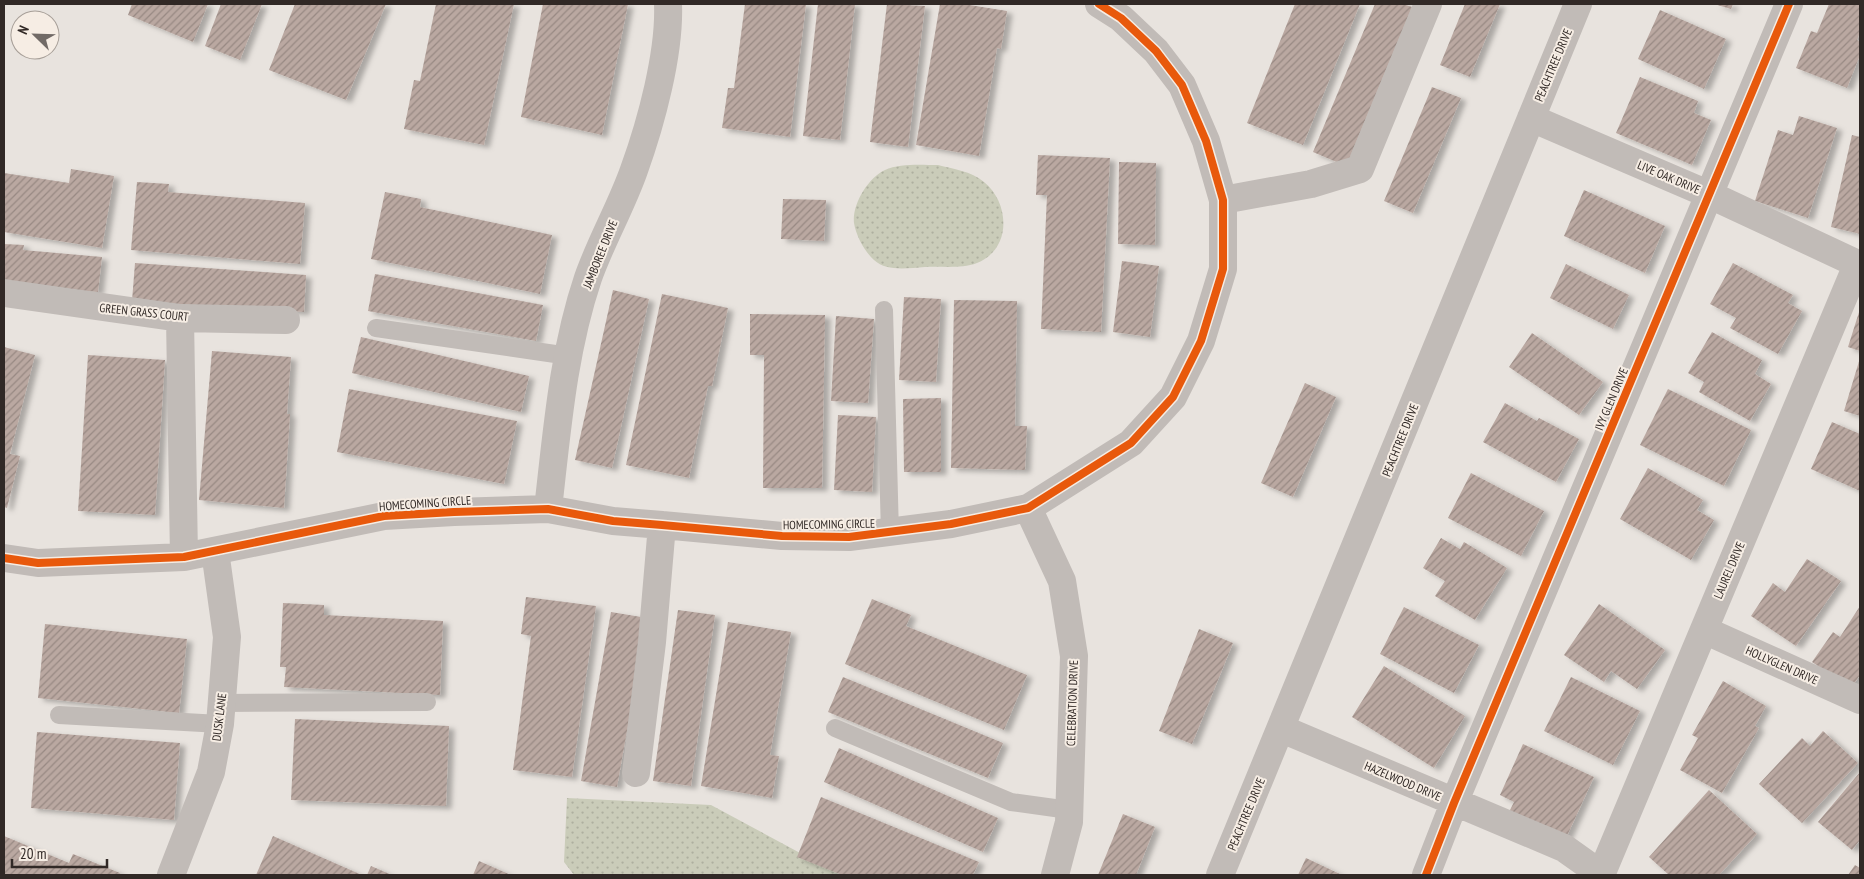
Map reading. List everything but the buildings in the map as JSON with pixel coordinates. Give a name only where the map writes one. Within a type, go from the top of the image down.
[{"type":"street","name":"JAMBOREE DRIVE","points":[[548,509],[564,372],[589,278],[634,170],[654,101],[669,30],[668,4]]},
{"type":"street","name":"HOMECOMING CIRCLE","points":[[4,558],[38,563],[184,557],[384,516],[548,509],[613,521],[662,526],[782,536],[849,537],[890,534],[1028,508],[1132,443],[1174,397],[1200,341],[1223,269],[1223,200],[1206,141],[1182,85],[1156,51],[1121,18],[1099,4]]},
{"type":"street","points":[[1223,200],[1311,184],[1360,169],[1428,4]]},
{"type":"street","name":"PEACHTREE DRIVE","points":[[1220,875],[1282,729],[1578,4]]},
{"type":"street","name":"IVY GLEN DRIVE","points":[[1426,875],[1454,802],[1789,4]]},
{"type":"street","name":"LIVE OAK DRIVE","points":[[1531,118],[1708,194],[1859,265]]},
{"type":"street","name":"LAUREL DRIVE","points":[[1602,875],[1859,265]]},
{"type":"street","name":"GREEN GRASS COURT","points":[[4,293],[180,318],[286,320]]},
{"type":"street","points":[[180,318],[184,557]]},
{"type":"street","name":"CELEBRATION DRIVE","points":[[1028,508],[1062,581],[1074,656],[1068,822],[1055,875]]},
{"type":"street","points":[[636,773],[652,642],[662,526]]},
{"type":"street","name":"DUSK LANE","points":[[170,875],[211,772],[221,714],[227,638],[215,551]]},
{"type":"street","name":"HOLLYGLEN DRIVE","points":[[1704,630],[1860,700]]},
{"type":"street","name":"HAZELWOOD DRIVE","points":[[1282,729],[1564,848],[1602,875]]},
{"type":"lane","points":[[884,310],[890,534]]},
{"type":"lane","points":[[376,328],[568,356]]},
{"type":"lane","points":[[59,715],[221,714],[427,702]]},
{"type":"lane","points":[[835,728],[1011,802],[1069,810]]},
{"type":"green space","points":[[938,165],[973,175],[993,191],[999,202],[1003,225],[997,247],[977,263],[965,266],[891,268],[879,264],[864,248],[855,228],[854,216],[862,192],[873,179],[885,170],[897,166]]},
{"type":"green space","points":[[567,798],[711,805],[841,875],[574,875],[564,862]]},
{"type":"cycle path","points":[[4,558],[38,563],[184,557],[384,516],[454,512],[548,509],[613,521],[782,536],[849,537],[951,524],[1028,508],[1131,443],[1173,397],[1201,341],[1223,269],[1223,200],[1206,141],[1182,85],[1156,51],[1121,18],[1099,4]]},
{"type":"cycle path","points":[[1426,875],[1454,803],[1789,4]]}]
